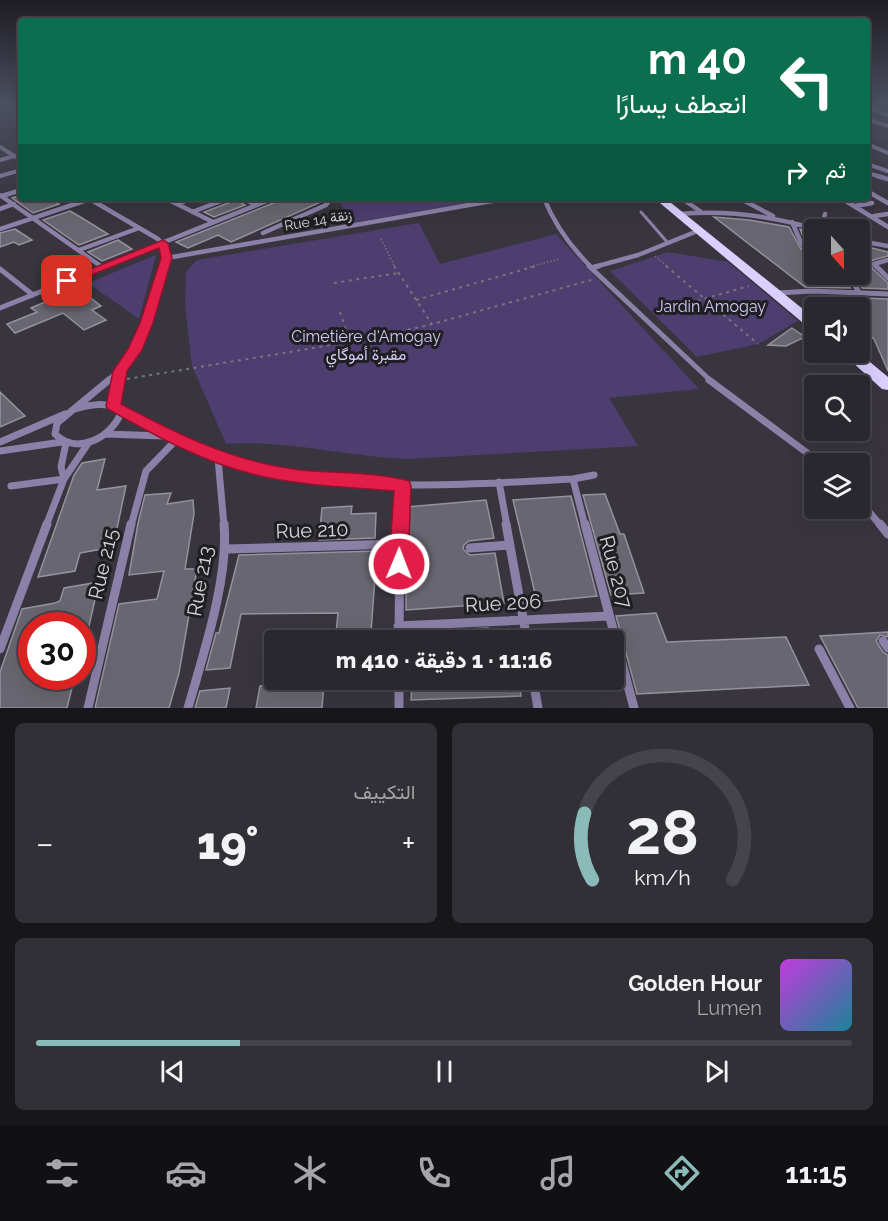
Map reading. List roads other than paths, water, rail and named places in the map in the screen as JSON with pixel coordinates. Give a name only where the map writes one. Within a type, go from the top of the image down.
[{"type":"main road","points":[[663,201],[804,316]]},
{"type":"main road","points":[[863,363],[885,380]]},
{"type":"street","points":[[870,145],[888,153]]},
{"type":"street","points":[[878,148],[888,146]]},
{"type":"street","points":[[0,147],[18,158]]},
{"type":"street","points":[[0,159],[14,156]]},
{"type":"street","points":[[870,165],[888,171]]},
{"type":"street","points":[[0,176],[18,171]]},
{"type":"street","points":[[870,174],[888,179]]},
{"type":"street","points":[[0,196],[18,191]]},
{"type":"street","points":[[870,193],[888,203]]},
{"type":"street","points":[[876,196],[888,194]]},
{"type":"street","points":[[0,196],[102,267]]},
{"type":"street","points":[[0,229],[81,201]]},
{"type":"street","points":[[64,442],[55,434],[55,429],[71,411],[120,371],[135,350],[147,323],[167,258],[163,243],[95,201]]},
{"type":"street","points":[[171,201],[213,222]]},
{"type":"street","points":[[177,204],[186,201]]},
{"type":"street","points":[[192,212],[221,201]]},
{"type":"street","points":[[248,201],[257,205]]},
{"type":"street","points":[[0,308],[267,201]]},
{"type":"street","points":[[263,233],[329,201]]},
{"type":"street","name":"Rue 14 زنقة","points":[[167,258],[492,201]]},
{"type":"street","points":[[546,201],[564,237],[591,268],[707,378],[807,453]]},
{"type":"street","points":[[685,201],[701,212]]},
{"type":"street","points":[[745,201],[780,219]]},
{"type":"street","points":[[846,201],[888,227]]},
{"type":"street","points":[[854,206],[872,203]]},
{"type":"street","points":[[0,209],[14,204]]},
{"type":"street","points":[[679,214],[701,212],[780,219],[804,225]]},
{"type":"street","points":[[823,219],[825,214]]},
{"type":"street","points":[[873,216],[888,214]]},
{"type":"street","points":[[792,222],[802,245]]},
{"type":"street","points":[[79,250],[139,228]]},
{"type":"street","points":[[591,268],[700,230]]},
{"type":"street","points":[[870,243],[888,246]]},
{"type":"street","points":[[888,260],[874,264],[888,278]]},
{"type":"street","points":[[0,269],[33,295]]},
{"type":"street","points":[[855,285],[860,294]]},
{"type":"street","points":[[777,293],[812,291],[888,294]]},
{"type":"street","points":[[0,452],[64,442],[89,442],[105,434],[117,424],[119,413],[115,407],[120,371]]},
{"type":"street","points":[[0,442],[71,411],[96,403],[115,407],[172,438],[218,458],[256,469],[298,476],[403,486],[573,479],[594,475]]},
{"type":"street","points":[[105,434],[172,438]]},
{"type":"street","name":"Rue 215","points":[[88,708],[142,479],[172,438]]},
{"type":"street","points":[[64,442],[61,467],[64,479]]},
{"type":"street","points":[[0,648],[64,479],[89,442]]},
{"type":"street","name":"Rue 213","points":[[188,708],[205,648],[226,549],[218,458]]},
{"type":"street","points":[[11,486],[64,479]]},
{"type":"street","name":"Rue 207","points":[[573,479],[634,708]]},
{"type":"street","points":[[499,482],[524,630]]},
{"type":"street","points":[[399,627],[399,543],[403,486]]},
{"type":"street","points":[[870,513],[888,534]]},
{"type":"street","name":"Rue 210","points":[[226,549],[399,543]]},
{"type":"street","points":[[470,548],[510,545]]},
{"type":"street","name":"Rue 206","points":[[399,627],[609,616]]},
{"type":"street","points":[[819,649],[850,708]]},
{"type":"street","points":[[399,690],[399,708]]},
{"type":"street","points":[[535,690],[538,708]]},
{"type":"lane","points":[[641,212],[668,243]]},
{"type":"park label","name":"Jardin Amogay","points":[[711,306]]},
{"type":"park label","name":"Cimetière d'Amogay مقبرة أموگاي","points":[[366,345]]}]
